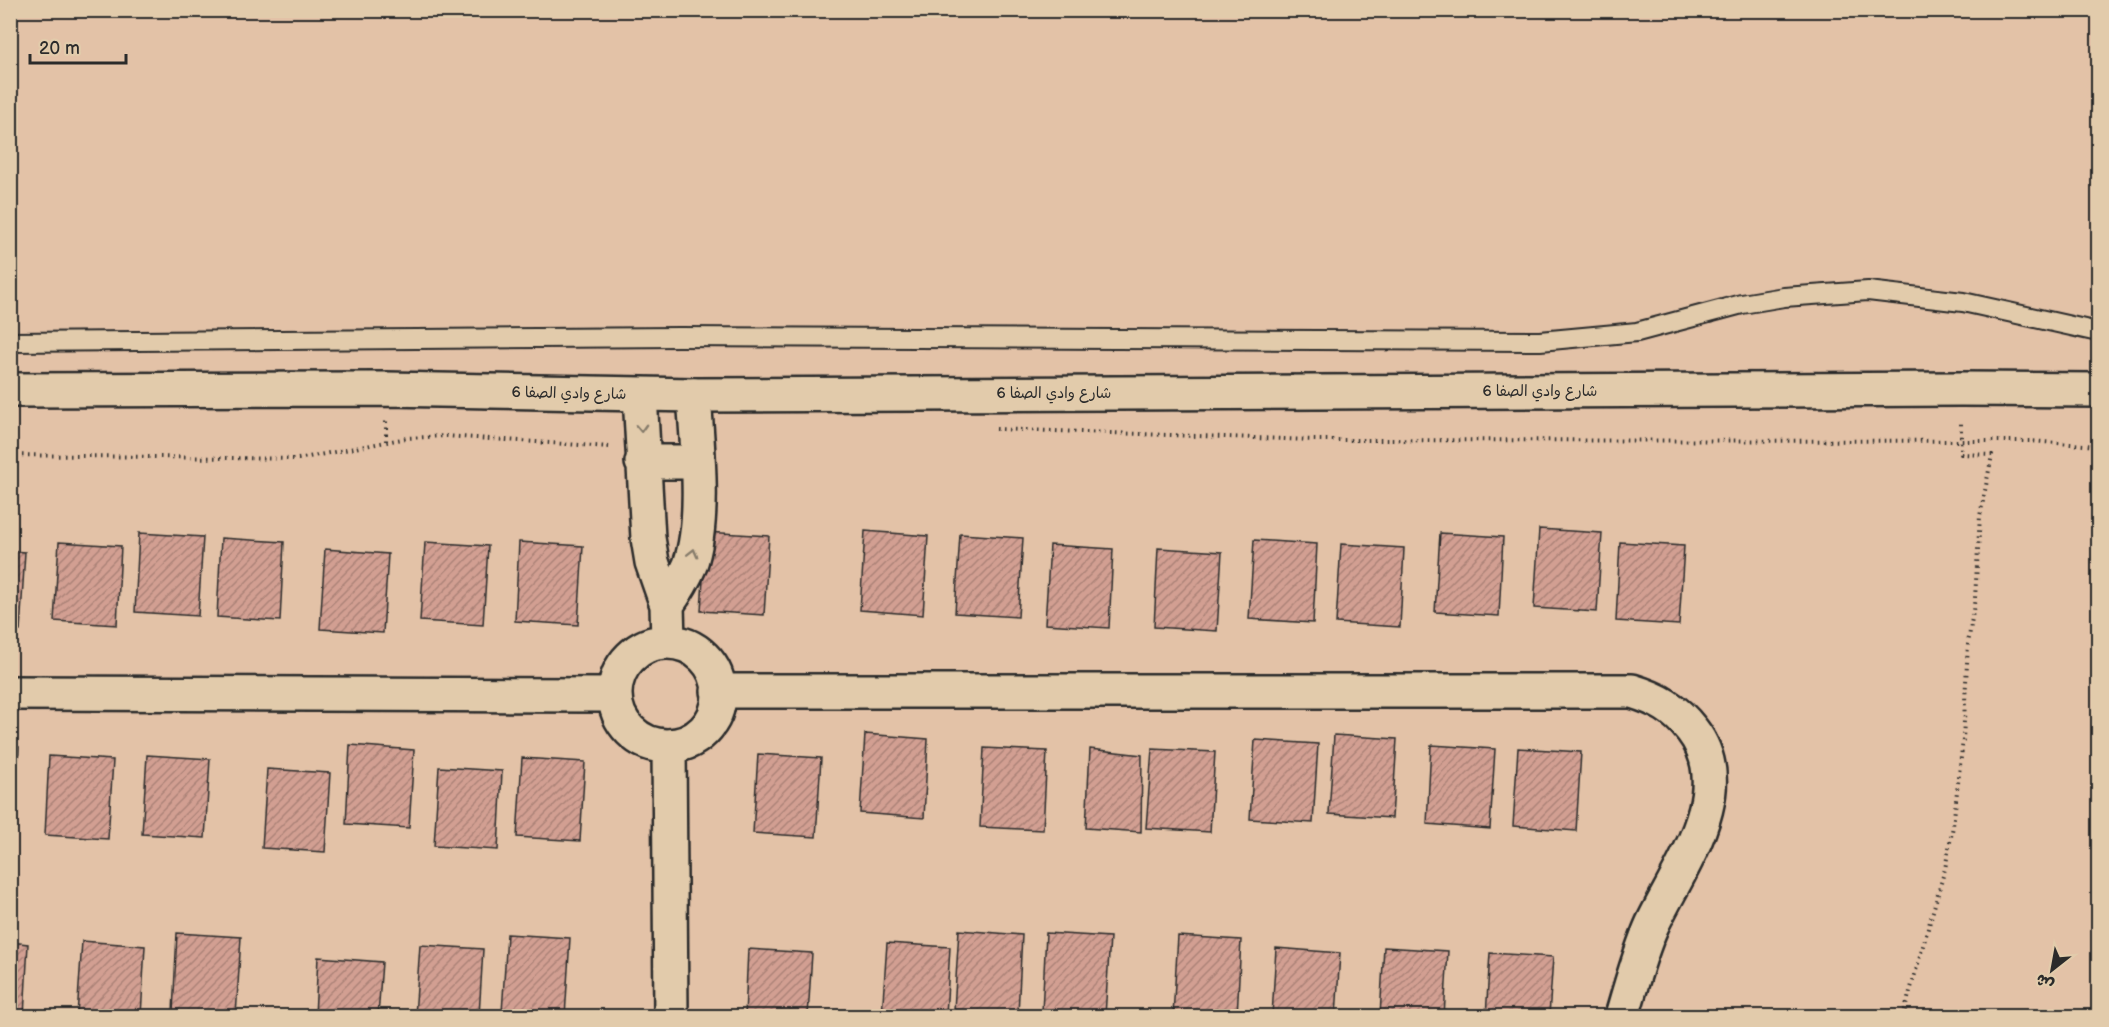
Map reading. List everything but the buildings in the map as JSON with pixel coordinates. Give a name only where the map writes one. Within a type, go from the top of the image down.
[{"type":"street","name":"شارع وادي الصفا 6","points":[[10,390],[387,389],[694,395],[1961,388],[2098,390]]},
{"type":"street","points":[[640,394],[642,456],[652,562],[667,605],[668,642]]},
{"type":"street","points":[[667,605],[690,564],[695,542],[697,462],[694,395]]},
{"type":"street","points":[[642,456],[697,462]]},
{"type":"street","points":[[668,642],[683,644],[697,651],[708,662],[716,676],[718,691],[713,718],[705,729],[689,741],[669,746],[649,743],[631,732],[619,715],[614,695],[616,678],[624,663],[636,651],[651,644],[668,642]]},
{"type":"street","points":[[718,691],[1632,691],[1659,699],[1682,716],[1699,739],[1710,766],[1710,789],[1702,822],[1651,928],[1622,1017]]},
{"type":"street","points":[[10,693],[614,695]]},
{"type":"street","points":[[669,746],[671,1017]]},
{"type":"lane","points":[[10,342],[668,337],[1540,341],[1637,332],[1742,304],[1784,297],[1868,291],[1963,302],[2098,332]]},
{"type":"path","points":[[1903,1017],[1945,869],[1953,826],[1963,740],[1968,644],[1975,598],[1980,516],[1992,455],[1961,454],[1961,388]]},
{"type":"path","points":[[986,429],[1324,440],[1961,440],[2030,441],[2098,446]]},
{"type":"path","points":[[10,455],[298,459],[407,438],[446,436],[642,456]]}]
